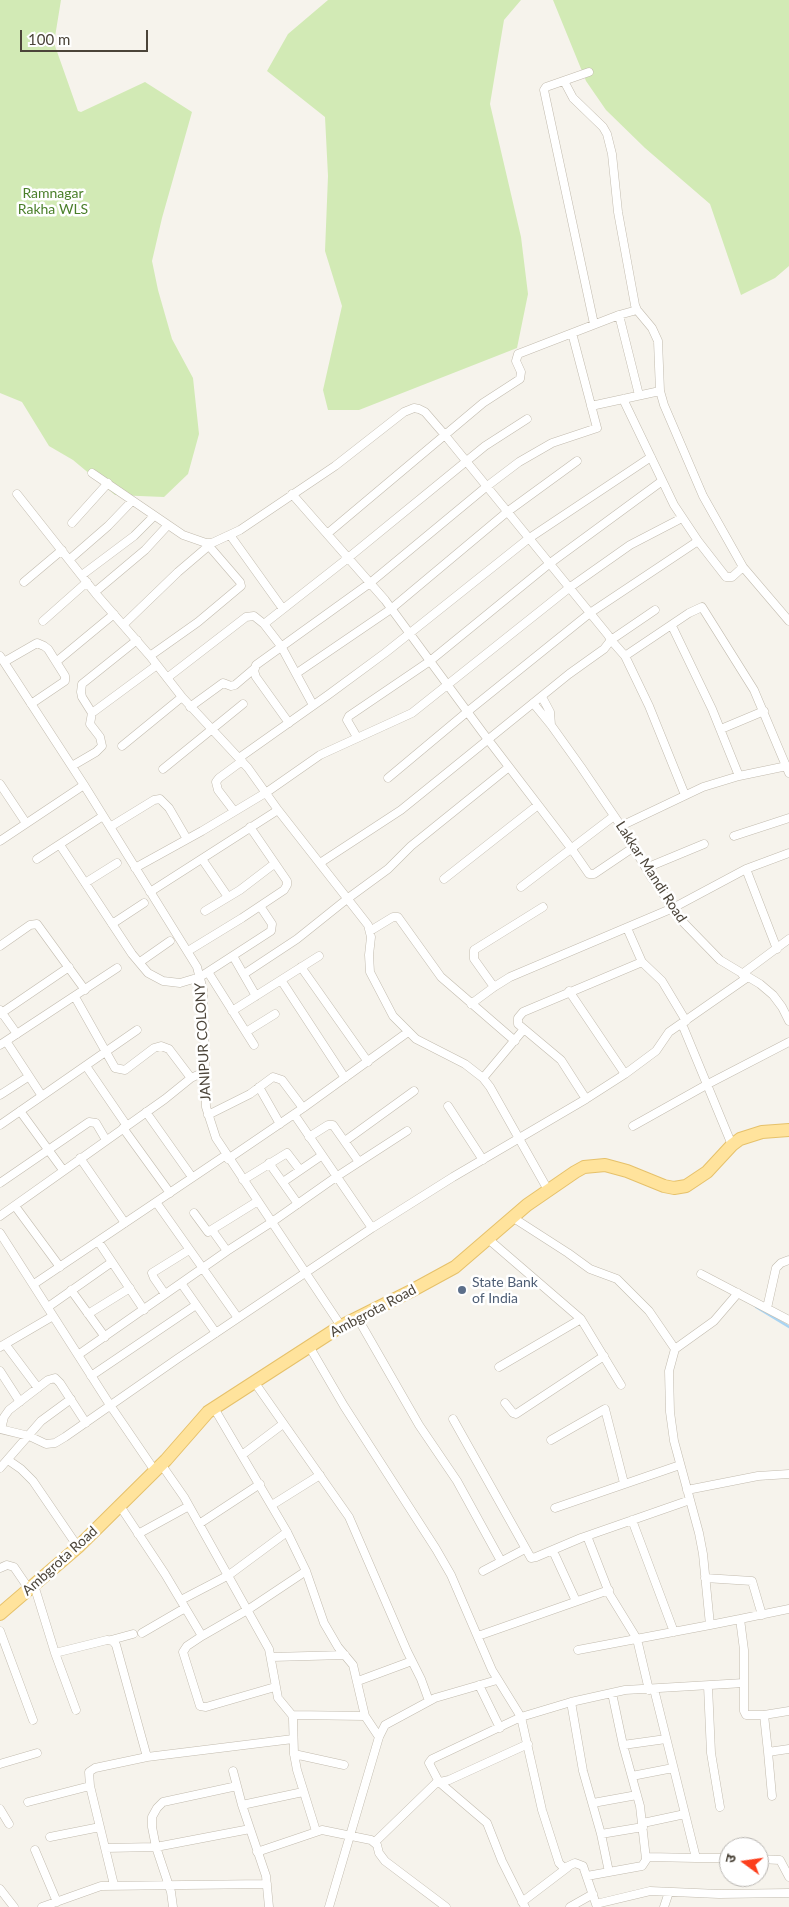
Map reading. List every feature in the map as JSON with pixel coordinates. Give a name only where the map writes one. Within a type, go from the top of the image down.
[{"type":"main road","name":"Ambgrota Road","points":[[0,1614],[78,1547],[158,1468],[203,1416],[341,1326],[442,1275],[463,1261],[512,1217],[548,1190],[584,1167],[605,1165],[627,1170],[664,1186],[674,1188],[686,1186],[707,1172],[732,1144],[749,1135],[789,1130]]},
{"type":"street","points":[[589,72],[546,87],[544,90],[594,324]]},
{"type":"street","points":[[564,81],[578,103],[603,127],[610,144],[618,212],[637,310],[652,328],[658,340],[660,390],[664,405],[703,496],[743,567],[789,621]]},
{"type":"street","points":[[327,534],[444,434],[492,396],[520,379],[521,372],[516,361],[518,354],[618,315],[637,310]]},
{"type":"street","points":[[618,315],[639,395]]},
{"type":"street","points":[[190,707],[223,683],[230,686],[235,684],[281,646],[370,583],[519,462],[542,447],[560,439],[595,430],[596,425],[592,406],[572,334]]},
{"type":"street","points":[[592,406],[660,390]]},
{"type":"street","points":[[624,399],[662,481],[682,518],[698,541],[726,577],[732,577],[743,567]]},
{"type":"street","points":[[123,625],[178,572],[210,545],[240,530],[335,466],[407,410],[419,409],[426,412],[610,640],[625,656],[649,706],[685,795]]},
{"type":"street","points":[[264,624],[501,434],[527,418]]},
{"type":"street","points":[[234,811],[218,790],[216,782],[241,759],[410,633],[528,539],[651,457]]},
{"type":"street","points":[[296,673],[391,608],[507,512],[577,461]]},
{"type":"street","points":[[92,473],[183,535],[210,545],[240,582],[240,588],[198,622],[150,656]]},
{"type":"street","points":[[357,737],[347,720],[349,716],[430,661],[549,564],[662,481]]},
{"type":"street","points":[[72,523],[108,483]]},
{"type":"street","points":[[17,494],[190,707],[241,759],[267,792],[278,810],[370,931],[372,978],[393,1016],[408,1032],[424,1044],[465,1064],[483,1078],[490,1086],[548,1190]]},
{"type":"street","points":[[292,494],[391,608],[587,872],[592,875],[634,847]]},
{"type":"street","points":[[70,559],[108,526],[132,501]]},
{"type":"street","points":[[82,575],[134,536],[154,516]]},
{"type":"street","points":[[135,868],[267,792],[320,755],[412,713],[569,588],[630,545],[682,518]]},
{"type":"street","points":[[95,592],[146,550],[168,525]]},
{"type":"street","points":[[230,535],[283,609]]},
{"type":"street","points":[[388,778],[590,613],[698,541]]},
{"type":"street","points":[[24,582],[62,550]]},
{"type":"street","points":[[43,621],[87,582]]},
{"type":"street","points":[[621,826],[685,795],[720,781],[739,776],[788,769],[754,690],[702,607],[689,613],[625,656]]},
{"type":"street","points":[[320,863],[401,810],[533,703],[604,649],[610,640],[655,610]]},
{"type":"street","points":[[56,662],[114,614]]},
{"type":"street","points":[[167,678],[246,617],[254,616],[264,624],[281,646],[313,705]]},
{"type":"street","points":[[672,626],[721,729],[739,776]]},
{"type":"street","points":[[72,766],[96,752],[102,746],[100,737],[90,724],[92,713],[80,692],[82,684],[137,640]]},
{"type":"street","points":[[1,658],[37,643],[44,646],[56,662],[65,676],[65,681],[31,704]]},
{"type":"street","name":"JANIPUR COLONY","points":[[1,658],[104,816],[197,967],[203,990],[206,1107],[216,1138],[341,1326]]},
{"type":"street","points":[[92,713],[157,665]]},
{"type":"street","points":[[255,668],[256,677],[289,723]]},
{"type":"street","points":[[542,696],[550,712],[551,725]]},
{"type":"street","points":[[122,746],[182,697]]},
{"type":"street","name":"Lakkar Mandi Road","points":[[533,703],[551,725],[621,826],[646,868],[693,934],[712,953],[760,984],[773,995],[789,1021]]},
{"type":"street","points":[[163,769],[243,704]]},
{"type":"street","points":[[721,729],[764,711]]},
{"type":"street","points":[[244,974],[296,939],[394,864],[407,850],[509,767]]},
{"type":"street","points":[[0,784],[26,823]]},
{"type":"street","points":[[0,841],[84,785]]},
{"type":"street","points":[[110,827],[154,800],[160,799],[169,808],[188,839]]},
{"type":"street","points":[[444,879],[538,805]]},
{"type":"street","points":[[150,892],[278,810]]},
{"type":"street","points":[[37,859],[104,816]]},
{"type":"street","points":[[521,887],[614,816]]},
{"type":"street","points":[[734,836],[789,818]]},
{"type":"street","points":[[188,951],[284,890],[287,885],[287,881],[250,827]]},
{"type":"street","points":[[646,868],[704,844]]},
{"type":"street","points":[[60,845],[112,924],[148,973],[163,982],[171,984],[180,983],[200,977],[271,931],[272,924],[260,906]]},
{"type":"street","points":[[471,1004],[494,987],[519,974],[673,908],[746,868],[789,853]]},
{"type":"street","points":[[202,859],[228,897]]},
{"type":"street","points":[[85,883],[117,863]]},
{"type":"street","points":[[206,911],[274,864]]},
{"type":"street","points":[[746,868],[777,949]]},
{"type":"street","points":[[112,924],[144,903]]},
{"type":"street","points":[[494,987],[472,956],[474,950],[543,906]]},
{"type":"street","points":[[370,931],[393,917],[398,917],[441,977],[514,1041]]},
{"type":"street","points":[[1,942],[30,925],[37,924],[85,990]]},
{"type":"street","points":[[627,928],[642,962],[662,981],[684,1022],[732,1144]]},
{"type":"street","points":[[86,1423],[60,1383],[54,1378],[48,1380],[5,1414],[0,1429],[29,1436],[50,1445],[65,1437],[86,1423],[110,1405],[372,1228],[625,1074],[656,1052],[666,1036],[745,976],[789,939]]},
{"type":"street","points":[[140,962],[170,941]]},
{"type":"street","points":[[233,956],[256,996]]},
{"type":"street","points":[[232,1011],[319,956]]},
{"type":"street","points":[[586,1099],[561,1060],[518,1024],[520,1014],[569,991],[642,962]]},
{"type":"street","points":[[17,1034],[1,1012],[69,967]]},
{"type":"street","points":[[301,967],[368,1062]]},
{"type":"street","points":[[42,1096],[3,1043],[117,968]]},
{"type":"street","points":[[208,972],[254,1045]]},
{"type":"street","points":[[280,980],[345,1078]]},
{"type":"street","points":[[569,991],[625,1074]]},
{"type":"street","points":[[75,997],[115,1068],[122,1070],[129,1067],[157,1046],[165,1046],[192,1078]]},
{"type":"street","points":[[246,1032],[275,1014]]},
{"type":"street","points":[[483,1078],[524,1029]]},
{"type":"street","points":[[0,1125],[137,1030]]},
{"type":"street","points":[[34,1284],[192,1177],[280,1124],[408,1032]]},
{"type":"street","points":[[633,1126],[789,1042]]},
{"type":"street","points":[[86,1066],[170,1193]]},
{"type":"street","points":[[0,1216],[192,1078],[206,1071]]},
{"type":"street","points":[[0,1095],[28,1076]]},
{"type":"street","points":[[208,1115],[244,1097],[269,1079],[278,1078],[286,1085],[303,1108]]},
{"type":"street","points":[[259,1087],[280,1124]]},
{"type":"street","points":[[345,1141],[414,1091]]},
{"type":"street","points":[[448,1106],[483,1160]]},
{"type":"street","points":[[20,1111],[63,1170]]},
{"type":"street","points":[[146,1112],[192,1177]]},
{"type":"street","points":[[294,1114],[372,1228]]},
{"type":"street","points":[[0,1183],[89,1122],[96,1123],[106,1140]]},
{"type":"street","points":[[309,1136],[330,1125],[336,1128],[359,1162]]},
{"type":"street","points":[[78,1355],[227,1251],[407,1131]]},
{"type":"street","points":[[243,1180],[287,1153],[300,1170]]},
{"type":"street","points":[[283,1182],[321,1156]]},
{"type":"street","points":[[80,1158],[125,1223]]},
{"type":"street","points":[[269,1163],[298,1204]]},
{"type":"street","points":[[194,1213],[206,1232],[258,1201]]},
{"type":"street","points":[[156,1202],[238,1318]]},
{"type":"street","points":[[15,1206],[60,1267]]},
{"type":"street","points":[[512,1217],[590,1269],[617,1280],[658,1322],[675,1349]]},
{"type":"street","points":[[212,1230],[227,1251]]},
{"type":"street","points":[[0,1233],[110,1405],[188,1506],[266,1641],[272,1657],[278,1698],[292,1715],[294,1754],[303,1792],[316,1831]]},
{"type":"street","points":[[487,1238],[581,1319],[621,1385]]},
{"type":"street","points":[[98,1241],[144,1310]]},
{"type":"street","points":[[165,1294],[152,1273],[189,1250]]},
{"type":"street","points":[[767,1308],[776,1268],[781,1263],[789,1260]]},
{"type":"street","points":[[48,1307],[112,1262]]},
{"type":"street","points":[[700,1274],[789,1320]]},
{"type":"street","points":[[181,1283],[216,1333]]},
{"type":"street","points":[[88,1314],[130,1288]]},
{"type":"street","points":[[71,1290],[105,1337]]},
{"type":"street","points":[[710,1625],[699,1533],[674,1441],[668,1398],[670,1371],[675,1349],[714,1321],[738,1293]]},
{"type":"street","points":[[91,1376],[196,1305]]},
{"type":"street","points":[[38,1388],[3,1346],[53,1316]]},
{"type":"street","points":[[357,1317],[419,1425],[457,1481],[501,1561]]},
{"type":"street","points":[[499,1367],[581,1319]]},
{"type":"street","points":[[309,1346],[344,1406],[440,1555],[451,1576],[497,1680],[521,1717],[542,1810],[559,1863],[564,1868],[579,1864],[582,1866],[596,1906],[645,1892],[789,1893]]},
{"type":"street","points":[[506,1403],[513,1413],[516,1414],[604,1356]]},
{"type":"street","points":[[0,1371],[20,1402]]},
{"type":"street","points":[[254,1382],[349,1517],[421,1679],[428,1701]]},
{"type":"street","points":[[0,1468],[41,1421],[71,1399]]},
{"type":"street","points":[[214,1408],[287,1532],[306,1571],[324,1623],[338,1647],[353,1665],[366,1716],[379,1737]]},
{"type":"street","points":[[551,1440],[605,1409],[624,1484]]},
{"type":"street","points":[[453,1419],[528,1555],[533,1558],[586,1536],[690,1500]]},
{"type":"street","points":[[242,1455],[283,1424]]},
{"type":"street","points":[[8,1460],[32,1480],[78,1547]]},
{"type":"street","points":[[555,1508],[680,1465]]},
{"type":"street","points":[[687,1490],[758,1476],[789,1474]]},
{"type":"street","points":[[272,1505],[320,1475]]},
{"type":"street","points":[[199,1524],[260,1484]]},
{"type":"street","points":[[120,1506],[202,1636]]},
{"type":"street","points":[[138,1534],[188,1506]]},
{"type":"street","points":[[632,1520],[674,1632]]},
{"type":"street","points":[[142,1633],[229,1575],[287,1532]]},
{"type":"street","points":[[586,1536],[609,1590],[637,1639],[666,1739],[696,1858]]},
{"type":"street","points":[[483,1571],[525,1548]]},
{"type":"street","points":[[553,1551],[576,1601]]},
{"type":"street","points":[[0,1568],[7,1565],[14,1567],[31,1587],[76,1710]]},
{"type":"street","points":[[275,1687],[206,1707],[200,1706],[184,1652],[187,1646],[202,1636],[249,1609],[306,1571]]},
{"type":"street","points":[[705,1578],[752,1581],[762,1615]]},
{"type":"street","points":[[478,1636],[609,1590]]},
{"type":"street","points":[[578,1650],[789,1609]]},
{"type":"street","points":[[740,1619],[744,1650],[744,1714],[748,1716],[764,1715],[789,1711]]},
{"type":"street","points":[[0,1631],[33,1720]]},
{"type":"street","points":[[55,1653],[133,1634]]},
{"type":"street","points":[[111,1640],[116,1645],[147,1757]]},
{"type":"street","points":[[272,1657],[345,1655]]},
{"type":"street","points":[[358,1682],[412,1661]]},
{"type":"street","points":[[329,1907],[379,1737],[385,1726],[428,1701],[497,1680]]},
{"type":"street","points":[[568,1867],[524,1904],[502,1861],[486,1823],[439,1782],[430,1766],[430,1761],[521,1717],[571,1702],[625,1690],[651,1690],[744,1683]]},
{"type":"street","points":[[479,1686],[500,1728]]},
{"type":"street","points":[[708,1686],[711,1753],[720,1807]]},
{"type":"street","points":[[587,1876],[642,1866],[646,1859],[643,1825],[637,1795],[623,1746],[612,1693]]},
{"type":"street","points":[[571,1702],[583,1771],[610,1872]]},
{"type":"street","points":[[292,1715],[366,1716]]},
{"type":"street","points":[[764,1715],[772,1796]]},
{"type":"street","points":[[114,1885],[88,1777],[91,1770],[147,1757],[293,1739]]},
{"type":"street","points":[[623,1746],[666,1739]]},
{"type":"street","points":[[375,1842],[429,1788],[528,1744]]},
{"type":"street","points":[[768,1752],[789,1749]]},
{"type":"street","points":[[0,1764],[37,1753]]},
{"type":"street","points":[[294,1754],[344,1765]]},
{"type":"street","points":[[632,1776],[673,1768]]},
{"type":"street","points":[[233,1771],[267,1884],[269,1907]]},
{"type":"street","points":[[28,1802],[90,1786]]},
{"type":"street","points":[[173,1907],[169,1884],[156,1847],[151,1822],[160,1804],[237,1786]]},
{"type":"street","points":[[242,1805],[303,1792]]},
{"type":"street","points":[[593,1803],[637,1795]]},
{"type":"street","points":[[0,1808],[9,1824]]},
{"type":"street","points":[[601,1834],[685,1814]]},
{"type":"street","points":[[50,1837],[100,1827]]},
{"type":"street","points":[[105,1848],[156,1847],[250,1829]]},
{"type":"street","points":[[257,1852],[316,1831],[329,1830],[375,1842]]},
{"type":"street","points":[[375,1842],[381,1857],[385,1861],[446,1907]]},
{"type":"street","points":[[35,1850],[57,1902]]},
{"type":"street","points":[[646,1859],[648,1857],[719,1858]]},
{"type":"street","points":[[769,1859],[780,1860],[789,1877]]},
{"type":"street","points":[[42,1907],[96,1887],[114,1885],[267,1884]]},
{"type":"street","points":[[0,1889],[14,1907]]},
{"type":"street","points":[[664,1907],[669,1892]]},
{"type":"street","points":[[570,1907],[592,1894]]},
{"type":"green space","name":"Ramnagar Rakha WLS","points":[[0,0],[61,0],[54,43],[78,111],[81,112],[145,82],[192,112],[152,261],[172,339],[193,378],[199,434],[188,474],[164,497],[115,495],[73,460],[49,446],[22,402],[0,393]]},
{"type":"green space","points":[[328,0],[521,0],[504,20],[490,104],[521,237],[528,294],[517,348],[359,410],[328,410],[323,390],[342,306],[325,251],[328,176],[325,117],[267,71],[288,34]]},
{"type":"green space","points":[[553,0],[789,0],[789,266],[775,278],[741,295],[710,204],[645,148],[606,110],[586,81]]},
{"type":"waterway","points":[[756,1307],[789,1327]]},
{"type":"place","name":"State Bank of India","points":[[462,1290]]}]
